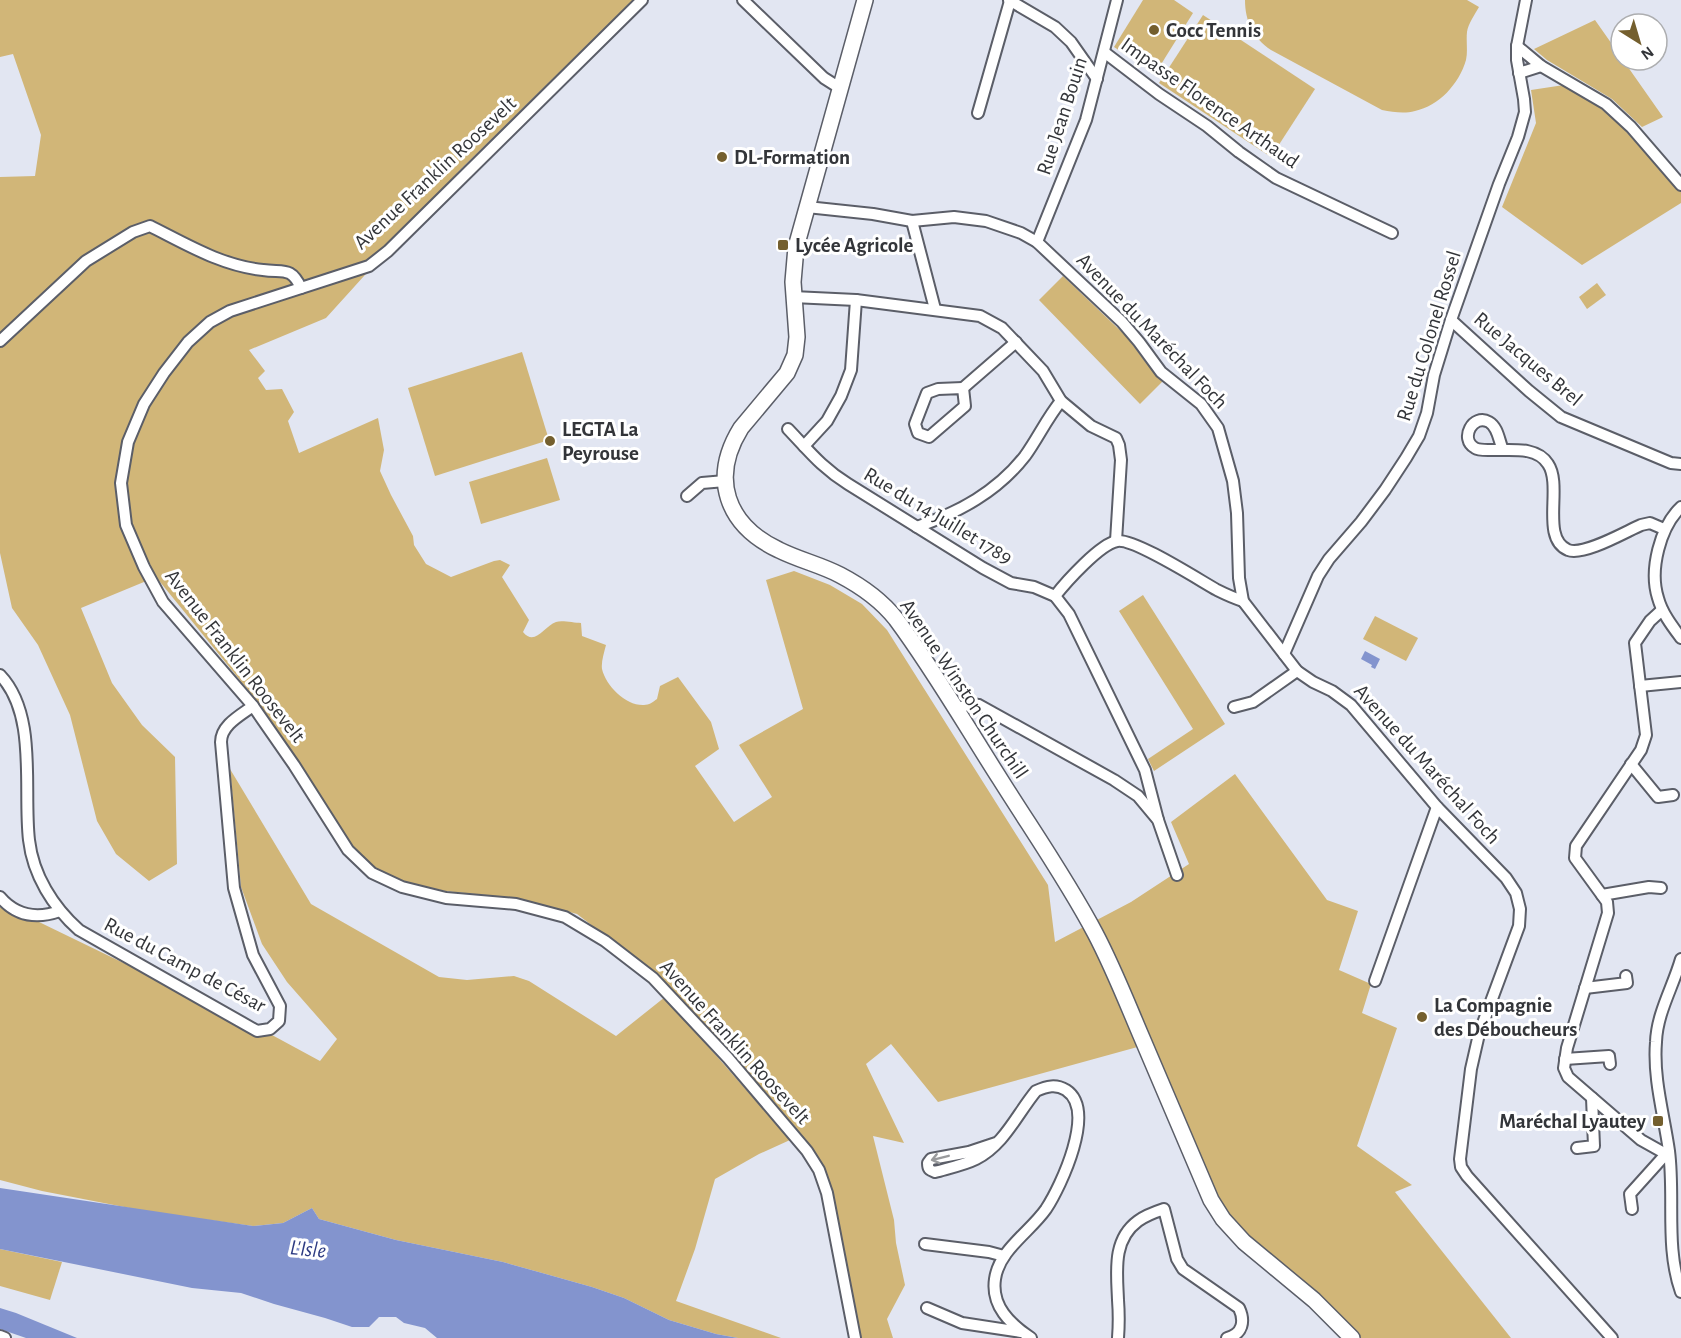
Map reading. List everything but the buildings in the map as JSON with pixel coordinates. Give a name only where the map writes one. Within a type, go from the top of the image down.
[{"type":"main road","name":"Avenue Winston Churchill","points":[[865,0],[796,247],[793,267],[797,337],[795,355],[791,366],[771,394],[741,428],[736,437],[726,459],[727,493],[733,508],[748,529],[760,540],[778,550],[839,575],[864,589],[894,616],[956,710],[1096,935],[1211,1200],[1223,1219],[1244,1242],[1314,1300],[1352,1338]]},
{"type":"street","name":"Avenue Franklin Roosevelt","points":[[642,0],[388,251],[369,266],[230,311],[210,322],[188,342],[144,404],[128,442],[121,483],[126,525],[144,567],[163,602],[254,706],[348,850],[372,873],[402,887],[446,898],[516,904],[565,917],[605,941],[653,978],[749,1083],[807,1150],[819,1170],[826,1193],[855,1338]]},
{"type":"street","points":[[743,0],[824,78],[841,87]]},
{"type":"street","points":[[978,113],[1010,0],[1055,27],[1071,42],[1097,79]]},
{"type":"street","name":"Rue Jean Bouin","points":[[1037,242],[1086,120],[1117,0]]},
{"type":"street","name":"Rue du Colonel Rossel","points":[[1284,654],[1318,576],[1385,490],[1419,436],[1451,320],[1525,112],[1517,46],[1526,0]]},
{"type":"street","points":[[1517,46],[1541,66],[1606,105],[1631,128],[1681,185]]},
{"type":"street","name":"Impasse Florence Arthaud","points":[[1104,52],[1276,178],[1392,232]]},
{"type":"street","points":[[1519,73],[1541,66]]},
{"type":"street","name":"Avenue du Maréchal Foch","points":[[807,207],[912,221],[954,217],[986,221],[1021,233],[1037,242],[1122,322],[1161,372],[1201,404],[1218,428],[1233,481],[1237,513],[1239,578],[1243,601],[1297,671],[1313,682],[1332,690],[1352,705],[1437,807],[1506,879],[1516,893],[1520,909],[1519,926],[1479,1034],[1471,1069],[1460,1159],[1461,1167],[1612,1338]]},
{"type":"street","points":[[912,221],[935,309]]},
{"type":"street","points":[[0,340],[86,261],[133,232],[150,226],[215,259],[262,270],[288,271],[296,277],[301,288]]},
{"type":"street","points":[[793,297],[856,300],[935,309],[980,316],[1002,327],[1043,370],[1061,401],[1091,426],[1116,438],[1121,460],[1116,541]]},
{"type":"street","points":[[804,446],[827,421],[848,378],[851,369],[856,300]]},
{"type":"street","name":"Rue Jacques Brel","points":[[1451,320],[1561,417],[1671,463],[1681,464]]},
{"type":"street","points":[[963,388],[965,406],[929,437],[918,433],[915,424],[927,393],[938,389],[963,388],[1016,342]]},
{"type":"street","points":[[917,527],[964,508],[1007,477],[1061,401]]},
{"type":"street","name":"Rue du 14 Juillet 1789","points":[[788,429],[829,472],[983,568],[1011,583],[1034,587],[1055,596]]},
{"type":"street","points":[[1503,450],[1532,452],[1547,462],[1552,470],[1556,540],[1568,550],[1577,551],[1589,548],[1650,523],[1664,529]]},
{"type":"street","points":[[687,496],[702,483],[725,481]]},
{"type":"street","points":[[1681,507],[1664,529],[1658,550],[1655,582],[1662,610],[1681,638]]},
{"type":"street","points":[[1178,875],[1158,820],[1145,770],[1069,614],[1055,596],[1098,552],[1116,541],[1125,541],[1143,548],[1220,592],[1243,601]]},
{"type":"street","points":[[1662,610],[1640,633],[1635,644],[1646,735],[1641,750],[1576,846],[1575,858],[1607,902],[1608,913],[1567,1048],[1564,1068],[1568,1077],[1641,1140],[1667,1153]]},
{"type":"street","points":[[1234,707],[1253,702],[1297,671]]},
{"type":"street","name":"Rue du Camp de César","points":[[0,675],[16,701],[24,729],[29,841],[35,865],[44,886],[60,911],[79,930],[257,1031],[270,1029],[279,1021],[280,1006],[253,955],[234,888],[220,742],[224,728],[254,706]]},
{"type":"street","points":[[1640,686],[1681,682]]},
{"type":"street","points":[[956,710],[970,704],[980,705],[1114,780],[1138,796],[1158,820]]},
{"type":"street","points":[[1631,764],[1658,797],[1673,795]]},
{"type":"street","points":[[1375,981],[1437,807]]},
{"type":"street","points":[[1602,895],[1649,887],[1661,888]]},
{"type":"street","points":[[0,897],[6,904],[24,914],[39,917],[60,911]]},
{"type":"street","points":[[1681,959],[1658,1022],[1655,1063],[1667,1153],[1672,1252],[1681,1292]]},
{"type":"street","points":[[1585,988],[1627,983],[1626,976]]},
{"type":"street","points":[[1565,1059],[1609,1056],[1610,1064]]},
{"type":"street","points":[[996,1143],[969,1152],[931,1160],[928,1168],[935,1172],[963,1164],[983,1155],[996,1143],[1010,1129],[1036,1091],[1052,1085],[1063,1088],[1075,1099],[1079,1114],[1069,1163],[1046,1209],[1004,1256],[995,1275],[994,1288],[1000,1309],[1006,1318],[1026,1335]]},
{"type":"street","points":[[1577,1148],[1593,1146],[1592,1098]]},
{"type":"street","points":[[1632,1209],[1630,1194],[1667,1153]]},
{"type":"street","points":[[1118,1338],[1117,1253],[1121,1242],[1136,1222],[1164,1209],[1177,1259],[1183,1269],[1239,1308],[1243,1317],[1240,1328],[1233,1336],[1227,1338]]},
{"type":"street","points":[[924,1244],[1004,1256]]},
{"type":"street","points":[[927,1308],[962,1323],[1026,1335]]},
{"type":"street","points":[[0,1336],[5,1338]]},
{"type":"shaded area","points":[[0,0],[633,0],[460,170],[326,318],[249,350],[265,371],[258,378],[266,390],[282,389],[294,412],[288,421],[299,453],[378,418],[384,450],[380,471],[413,536],[414,545],[426,564],[451,577],[494,561],[500,560],[510,565],[502,577],[529,620],[523,632],[532,637],[556,622],[581,623],[582,636],[606,645],[602,663],[604,675],[612,688],[630,702],[644,705],[651,703],[657,699],[660,686],[678,677],[711,722],[719,749],[695,766],[734,822],[772,797],[739,745],[803,709],[766,580],[794,571],[830,585],[862,604],[887,630],[1048,885],[1055,942],[1131,902],[1189,864],[1171,822],[1235,774],[1327,900],[1358,911],[1339,970],[1371,984],[1362,1013],[1397,1028],[1357,1146],[1412,1185],[1395,1192],[1511,1338],[1361,1338],[1314,1292],[1246,1237],[1227,1215],[1192,1141],[1152,1043],[938,1102],[891,1044],[866,1064],[904,1143],[873,1136],[894,1220],[896,1243],[905,1285],[887,1319],[893,1338],[861,1338],[832,1188],[816,1154],[659,977],[577,914],[516,898],[445,891],[404,882],[375,868],[350,845],[292,751],[260,705],[156,577],[81,608],[112,683],[142,725],[175,757],[177,864],[149,881],[116,854],[97,821],[70,715],[38,645],[12,608],[0,553],[0,177],[35,176],[41,135],[13,54],[0,57]]},
{"type":"shaded area","points":[[1143,0],[1174,0],[1193,13],[1155,74],[1114,47]]},
{"type":"shaded area","points":[[1245,0],[1467,0],[1479,7],[1468,29],[1467,53],[1463,69],[1453,85],[1447,93],[1432,104],[1403,113],[1382,110],[1271,50],[1259,40],[1251,28]]},
{"type":"shaded area","points":[[1203,15],[1315,89],[1271,157],[1159,83]]},
{"type":"shaded area","points":[[1595,20],[1609,40],[1609,72],[1631,72],[1663,117],[1642,127],[1612,99],[1547,60],[1534,49]]},
{"type":"shaded area","points":[[1564,85],[1599,107],[1621,126],[1681,192],[1681,203],[1582,265],[1502,207],[1536,123],[1531,90]]},
{"type":"shaded area","points":[[1063,276],[1127,337],[1163,381],[1140,404],[1039,300]]},
{"type":"shaded area","points":[[1597,283],[1606,295],[1587,309],[1579,297]]},
{"type":"shaded area","points":[[522,352],[549,440],[435,476],[408,388]]},
{"type":"shaded area","points":[[547,458],[560,500],[481,524],[469,482]]},
{"type":"shaded area","points":[[1143,595],[1225,724],[1154,771],[1148,759],[1193,729],[1119,611]]},
{"type":"shaded area","points":[[1375,616],[1418,638],[1406,661],[1363,639]]},
{"type":"shaded area","points":[[230,769],[311,904],[439,977],[467,980],[514,976],[529,981],[616,1036],[665,997],[790,1140],[759,1154],[715,1179],[695,1249],[676,1301],[781,1338],[738,1338],[716,1334],[669,1320],[624,1298],[592,1287],[503,1262],[396,1240],[319,1219],[312,1208],[283,1223],[253,1226],[150,1212],[42,1191],[0,1180],[0,908],[4,905],[272,1035],[320,1061],[337,1039],[287,982],[262,944],[241,887]]},
{"type":"shaded area","points":[[0,1249],[62,1262],[50,1300],[0,1286]]},
{"type":"water","points":[[1365,651],[1380,659],[1375,669],[1361,659]]},
{"type":"water","name":"L'Isle","points":[[0,1188],[253,1226],[283,1223],[312,1208],[319,1219],[396,1240],[503,1262],[592,1287],[624,1298],[669,1320],[738,1338],[437,1338],[425,1328],[404,1323],[396,1317],[379,1317],[369,1327],[352,1327],[241,1293],[192,1288],[0,1249]]},
{"type":"water","points":[[0,1308],[77,1338],[26,1338],[0,1329]]},
{"type":"place","name":"Cocc Tennis","points":[[1154,30]]},
{"type":"place","name":"DL-Formation","points":[[722,157]]},
{"type":"place","name":"Lycée Agricole","points":[[783,245]]},
{"type":"place","name":"LEGTA La Peyrouse","points":[[550,441]]},
{"type":"place","name":"La Compagnie des Déboucheurs","points":[[1422,1017]]},
{"type":"place","name":"Maréchal Lyautey","points":[[1658,1121]]}]
